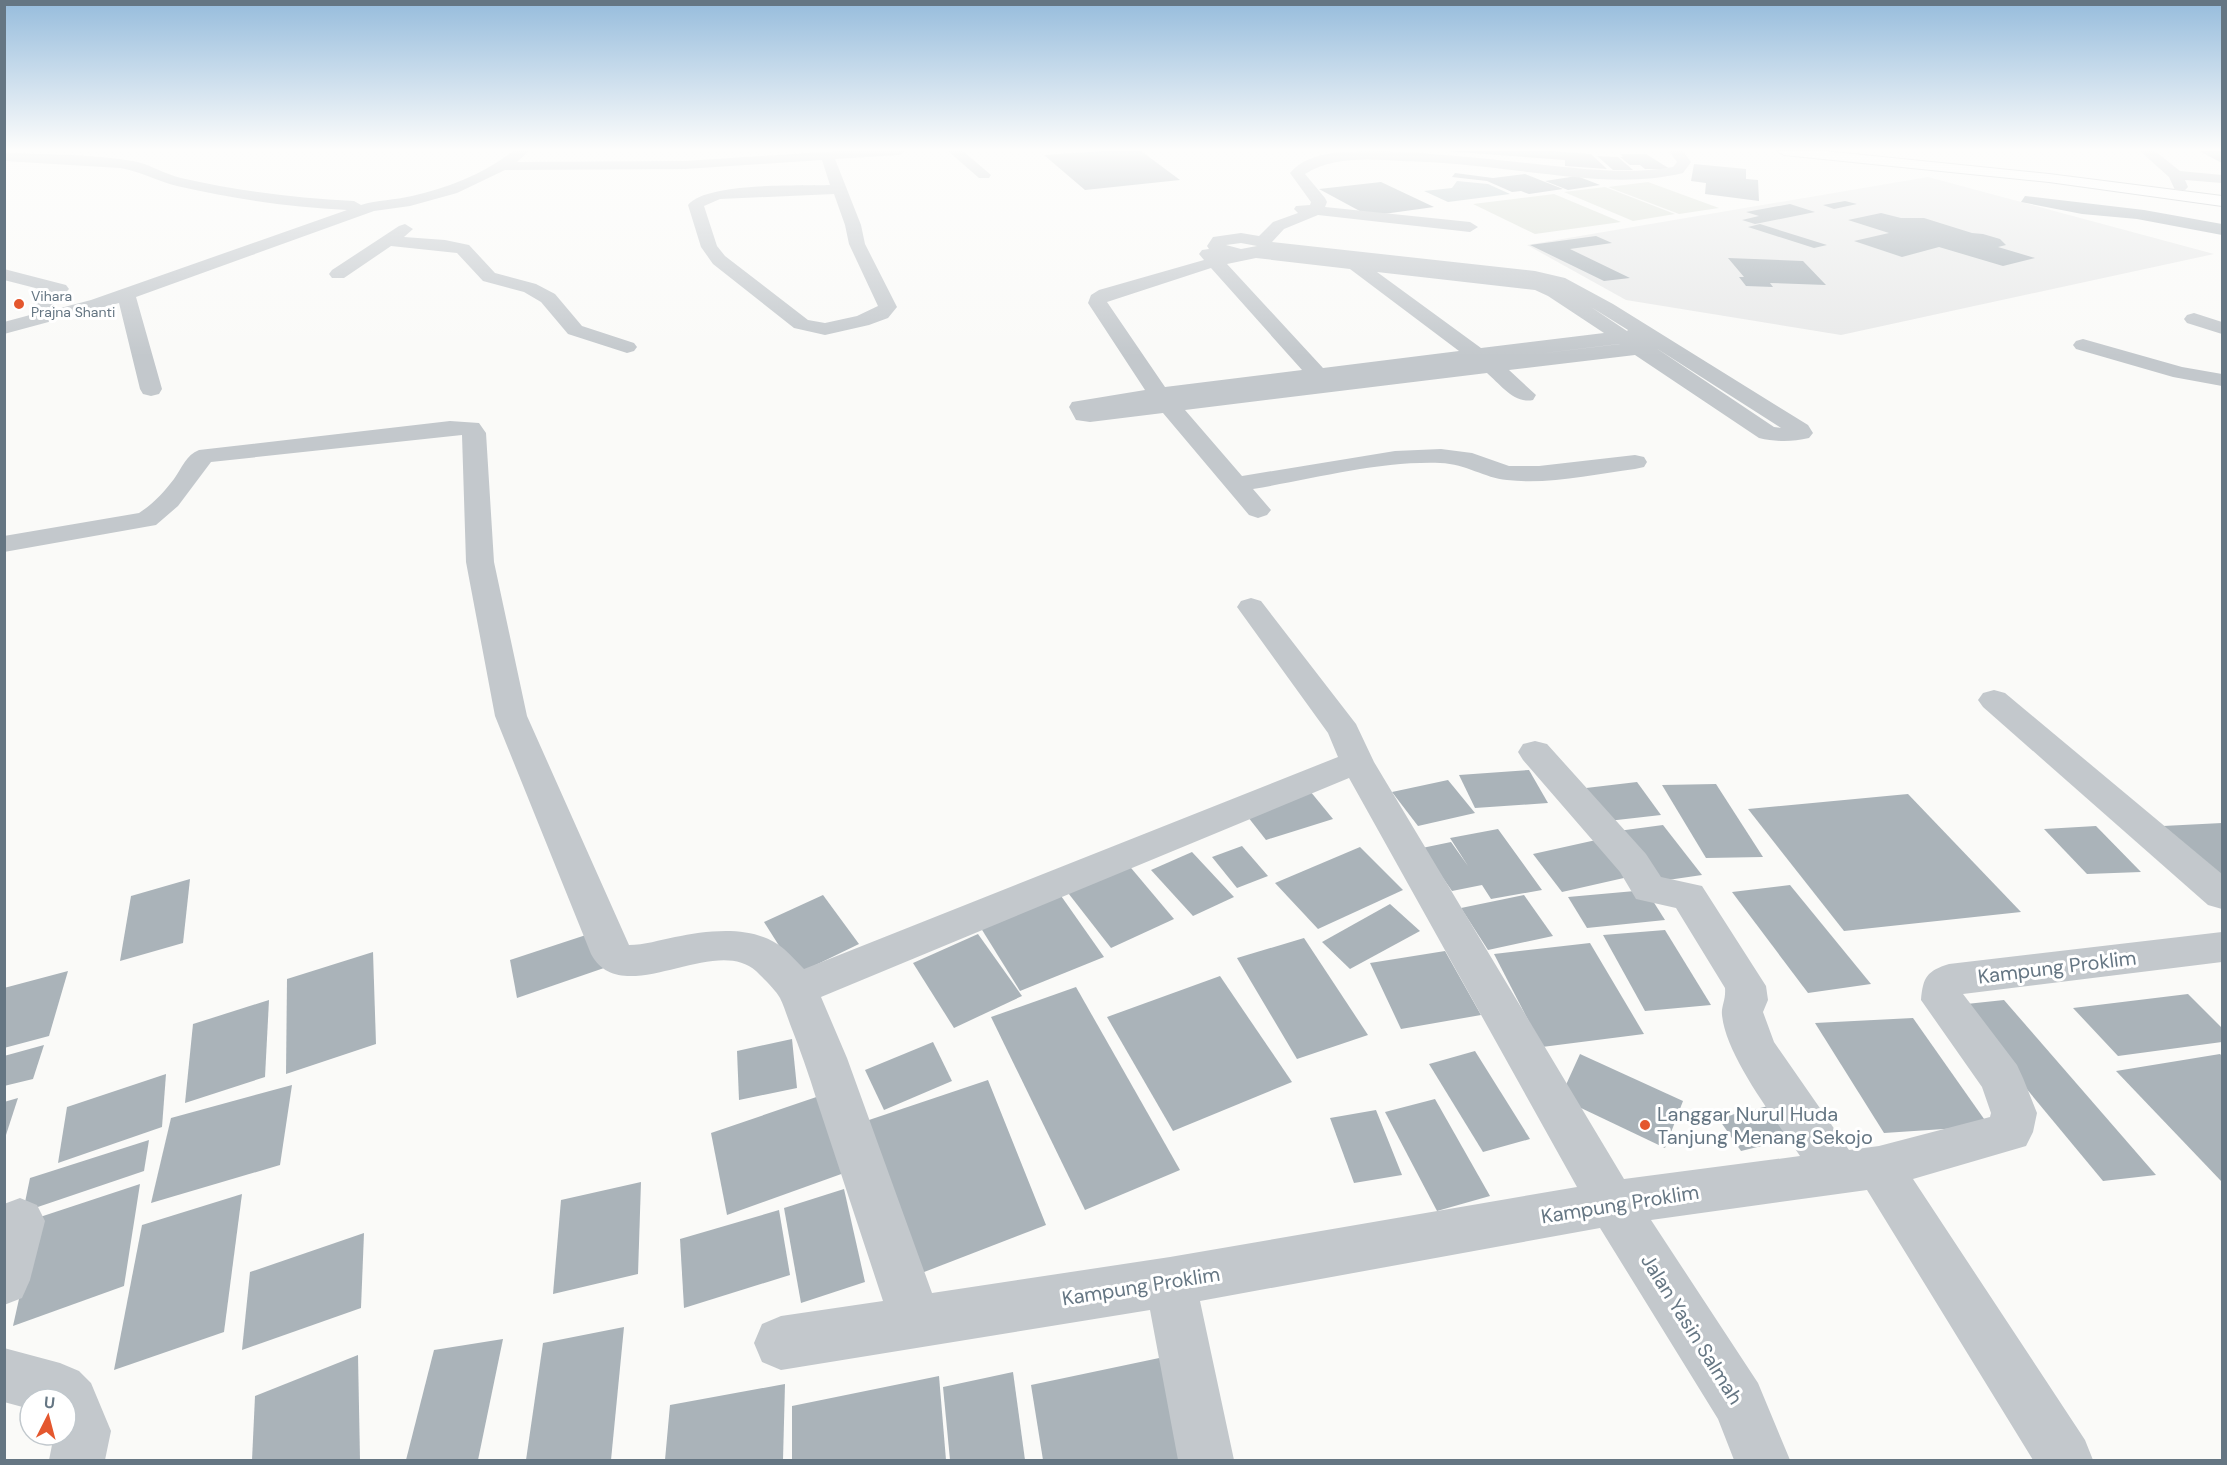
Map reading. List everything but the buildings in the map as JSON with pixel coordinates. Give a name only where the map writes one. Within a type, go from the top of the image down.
[{"type":"street","points":[[4,328],[40,320],[126,294],[336,219]]},
{"type":"street","points":[[338,274],[389,241],[416,219]]},
{"type":"street","points":[[700,219],[709,247],[719,260],[801,324],[825,328],[880,314],[888,307],[857,244],[849,219]]},
{"type":"street","points":[[1211,254],[1245,225],[1267,219]]},
{"type":"street","points":[[1257,249],[1270,230],[1290,219]]},
{"type":"street","points":[[1407,219],[1470,227]]},
{"type":"street","points":[[1258,510],[1164,400],[1097,303],[1098,298],[1211,254],[1241,238],[1257,249],[1354,262],[1456,271]]},
{"type":"street","points":[[389,241],[445,245],[463,249],[489,277],[530,288],[548,298],[575,330],[627,347]]},
{"type":"street","points":[[1164,400],[1642,341],[1767,433],[1778,435],[1801,433],[1800,430],[1642,341],[1555,292],[1546,283],[1257,249],[1211,254]]},
{"type":"street","points":[[1211,254],[1317,374]]},
{"type":"street","points":[[1354,262],[1485,361],[1525,395]]},
{"type":"street","points":[[4,274],[60,289],[39,307],[40,320]]},
{"type":"street","points":[[126,294],[151,389]]},
{"type":"street","points":[[2194,319],[2223,328]]},
{"type":"street","points":[[2083,345],[2170,370],[2223,380]]},
{"type":"street","points":[[1164,400],[1317,374],[1485,361]]},
{"type":"street","points":[[4,544],[147,519],[156,515],[200,458],[207,455],[450,428],[471,428],[474,433],[480,562],[511,716],[611,954],[621,961],[636,961],[691,949],[721,946],[753,950],[769,958],[797,989],[825,1058],[916,1321]]},
{"type":"street","points":[[1237,484],[1395,458],[1452,457],[1472,460],[1506,473],[1539,473],[1635,462]]},
{"type":"street","name":"Jalan Yasin Salmah","points":[[1251,607],[1344,731],[1357,762],[1612,1203],[1739,1402],[1762,1461]]},
{"type":"street","points":[[1994,700],[2223,895]]},
{"type":"street","points":[[1535,752],[1633,863],[1649,889],[1688,896],[1745,986],[1747,1000],[1742,1012],[1758,1055],[1858,1170],[2065,1461]]},
{"type":"street","points":[[797,989],[1357,762]]},
{"type":"street","name":"Kampung Proklim","points":[[781,1343],[1170,1282],[1612,1203],[1858,1170],[2010,1132],[2014,1113],[2001,1078],[1942,1000],[1943,985],[1949,980],[2223,947]]},
{"type":"street","points":[[4,1280],[20,1221]]},
{"type":"street","points":[[1170,1282],[1206,1461]]},
{"type":"street","points":[[4,1375],[60,1390],[72,1402],[83,1431],[77,1461]]},
{"type":"shaded area","points":[[1505,219],[1615,219],[1621,222],[1535,234]]},
{"type":"shaded area","points":[[1678,219],[2085,219],[2214,254],[1841,335],[1626,300],[1527,245]]},
{"type":"place","name":"Vihara Prajna Shanti","points":[[19,304]]},
{"type":"place","name":"Langgar Nurul Huda Tanjung Menang Sekojo","points":[[1645,1125]]}]
